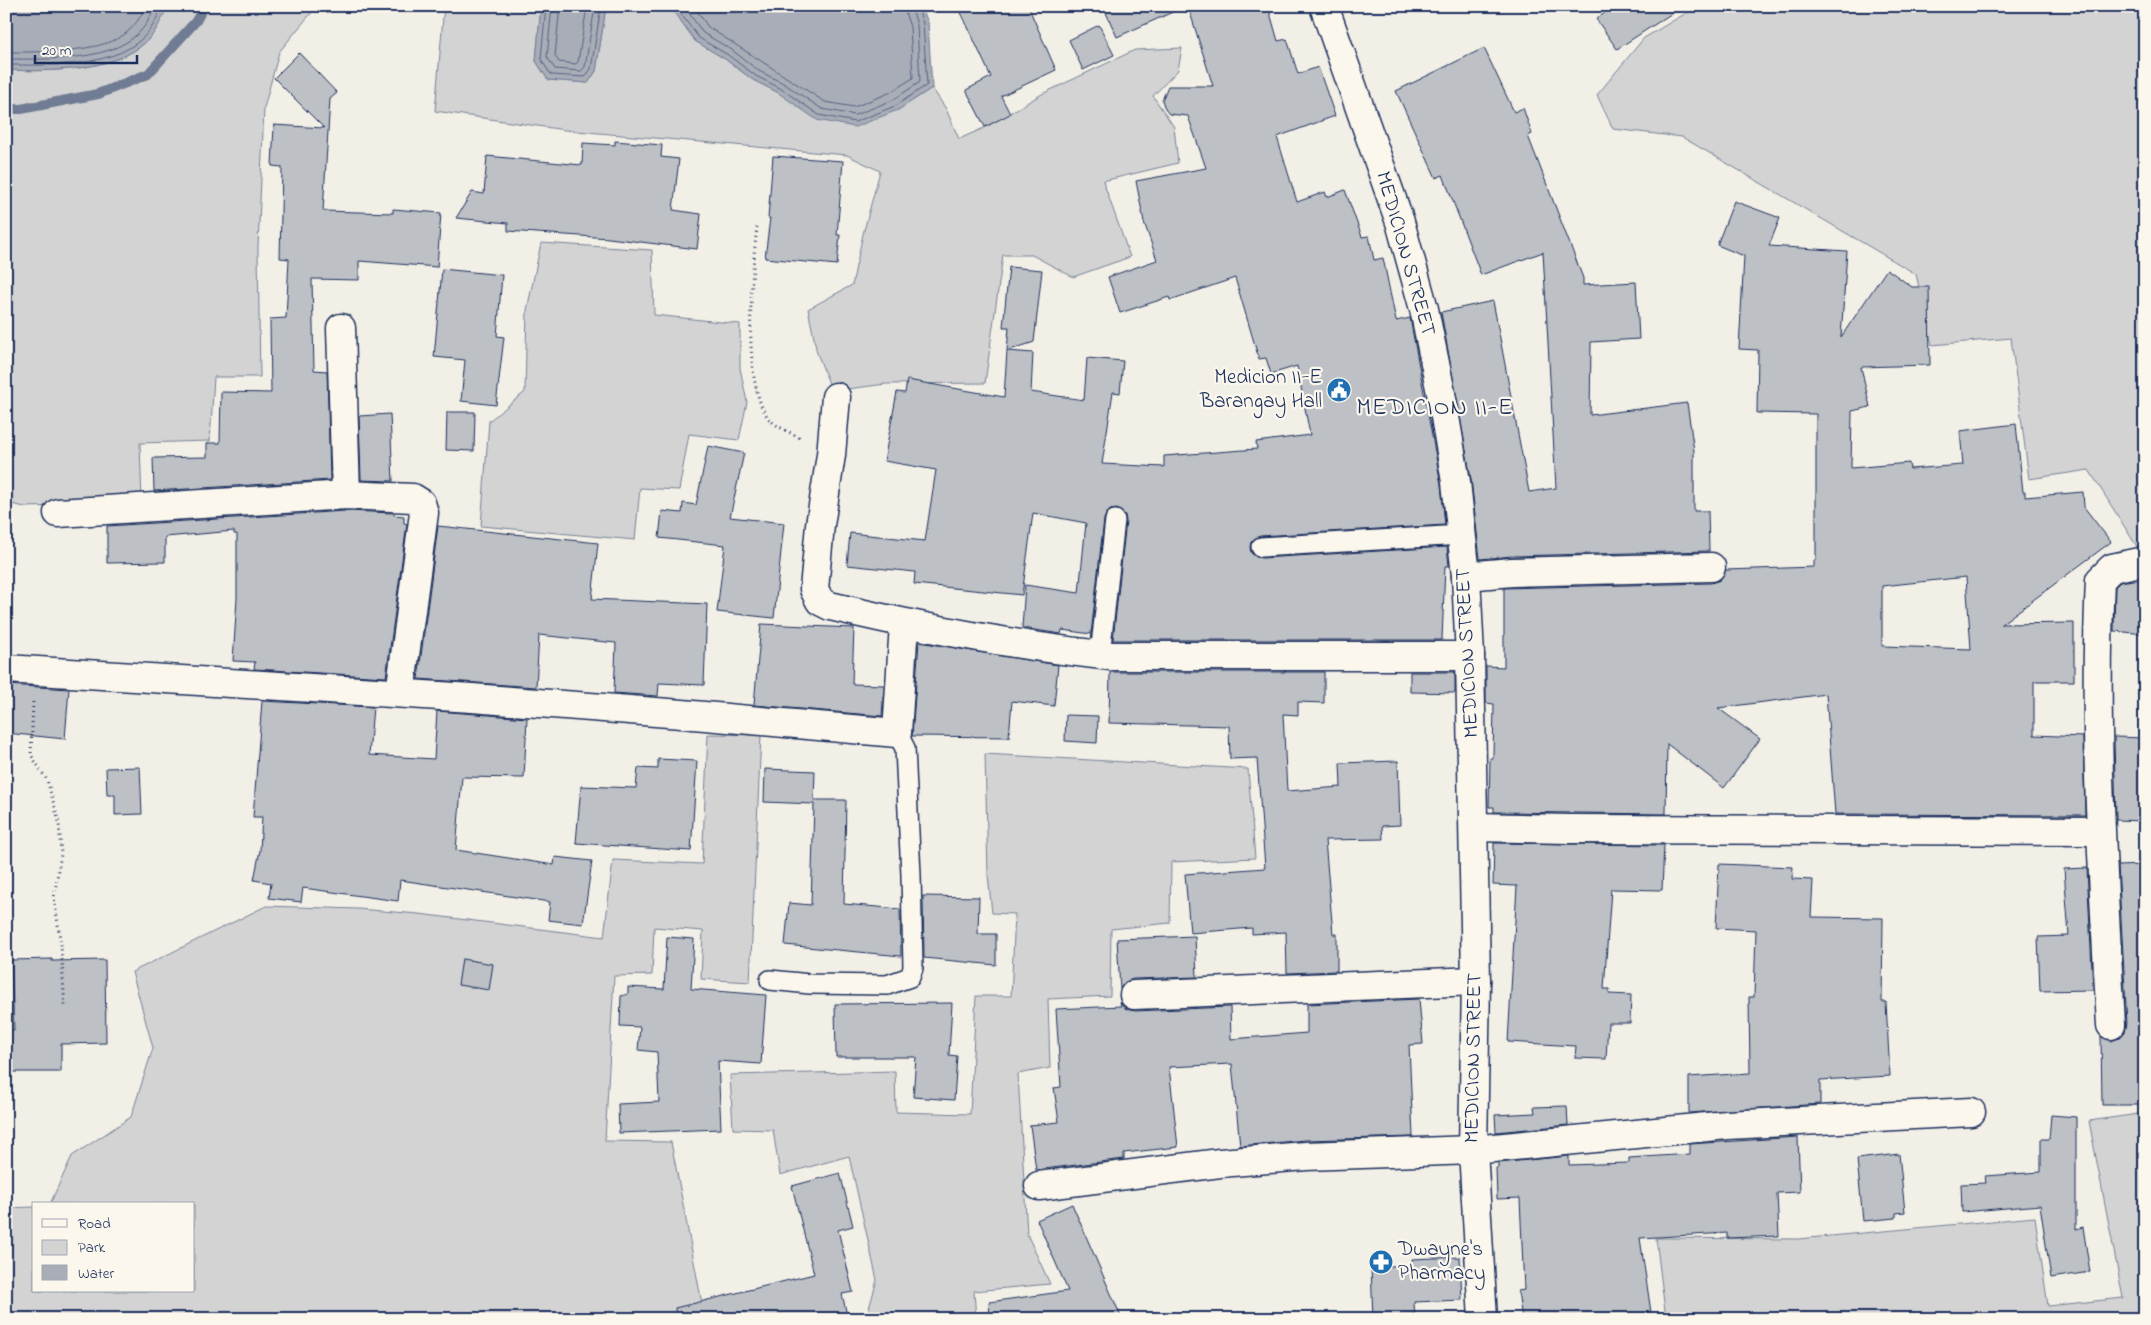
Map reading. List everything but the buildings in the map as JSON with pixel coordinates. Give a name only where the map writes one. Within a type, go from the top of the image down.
[{"type":"street","name":"MEDICION STREET","points":[[1324,6],[1400,222],[1424,308],[1456,482],[1466,576],[1470,656],[1475,827],[1476,982],[1473,1150],[1483,1319]]},
{"type":"street","points":[[341,328],[346,495]]},
{"type":"street","points":[[836,397],[814,589],[820,601],[830,606],[904,624],[1100,655],[1470,656]]},
{"type":"street","points":[[58,513],[346,495],[413,498],[421,503],[424,513],[400,693]]},
{"type":"street","points":[[2111,1025],[2100,831],[2098,627],[2100,580],[2112,568],[2145,562]]},
{"type":"street","points":[[1466,576],[1512,572],[1711,567]]},
{"type":"street","points":[[6,669],[400,693],[682,714],[897,733],[904,624]]},
{"type":"street","points":[[1475,827],[2100,831]]},
{"type":"street","points":[[1134,995],[1476,982]]},
{"type":"street","points":[[1039,1186],[1220,1162],[1306,1156],[1473,1150],[1727,1125],[1971,1112]]},
{"type":"lane","points":[[1100,655],[1114,520]]},
{"type":"lane","points":[[1261,548],[1462,535]]},
{"type":"lane","points":[[770,980],[810,984],[887,986],[910,977],[913,968],[911,875],[905,748],[897,733]]},
{"type":"path","points":[[757,227],[751,286],[751,336],[758,396],[769,420],[830,455]]},
{"type":"path","points":[[35,671],[31,755],[47,780],[60,822],[61,854],[54,897],[61,945],[64,1009]]},
{"type":"green space","points":[[168,6],[317,6],[279,52],[264,108],[258,248],[260,377],[214,377],[210,441],[140,443],[142,504],[25,507],[6,503],[6,70],[64,70],[106,63],[124,56],[140,47],[153,34]]},
{"type":"green space","points":[[444,6],[541,6],[536,61],[548,80],[588,83],[596,71],[605,13],[604,6],[657,6],[674,11],[695,41],[725,59],[753,80],[777,92],[898,110],[932,88],[946,109],[959,139],[984,128],[1042,94],[1135,50],[1182,48],[1178,70],[1153,96],[1174,127],[1178,163],[1103,181],[1130,257],[1073,277],[1032,255],[1003,255],[985,383],[886,384],[832,391],[817,353],[808,309],[852,285],[880,171],[847,155],[565,130],[435,111]]},
{"type":"green space","points":[[1698,6],[2145,6],[2145,550],[2139,550],[2089,470],[2029,479],[2011,338],[1932,345],[1916,274],[1682,137],[1613,129],[1597,95],[1644,38]]},
{"type":"green space","points":[[541,243],[652,250],[654,315],[740,324],[740,368],[747,402],[739,440],[689,434],[679,490],[640,488],[635,540],[481,526],[489,421],[525,392],[527,310]]},
{"type":"green space","points":[[708,734],[761,735],[750,982],[701,979],[703,931],[654,927],[652,975],[614,976],[605,1141],[671,1142],[705,1319],[6,1319],[6,1208],[32,1207],[32,1292],[195,1292],[195,1202],[51,1202],[72,1156],[131,1117],[153,1048],[132,972],[266,906],[358,909],[419,914],[604,937],[613,860],[702,864]]},
{"type":"green space","points":[[985,754],[1248,769],[1255,858],[1171,862],[1170,923],[1111,929],[1110,996],[1048,999],[1050,1068],[1018,1074],[1027,1234],[1050,1284],[974,1291],[976,1319],[866,1319],[877,1280],[849,1156],[780,1175],[773,1130],[733,1129],[730,1075],[895,1071],[896,1112],[970,1114],[976,996],[1011,996],[1015,914],[992,913],[988,875]]},
{"type":"green space","points":[[2145,1113],[2145,1319],[1666,1319],[1656,1238],[1798,1239],[2035,1217],[2048,1306],[2123,1298],[2089,1121]]},
{"type":"water","points":[[6,6],[168,6],[153,34],[140,47],[124,56],[106,63],[85,67],[64,70],[24,71],[6,70]]},
{"type":"water","points":[[541,6],[604,6],[605,13],[596,71],[588,83],[548,80],[536,61]]},
{"type":"water","points":[[657,6],[921,6],[928,22],[932,88],[898,110],[855,127],[817,120],[777,92],[753,80],[725,59],[695,41],[674,11]]},
{"type":"waterway","points":[[6,109],[21,109],[98,94],[148,74],[196,21],[204,6]]},
{"type":"place","name":"Medicion II-E Barangay Hall","points":[[1339,390]]},
{"type":"place","name":"Dwayne's Pharmacy","points":[[1381,1262]]},
{"type":"district","name":"MEDICION II-E","points":[[1435,408]]}]
